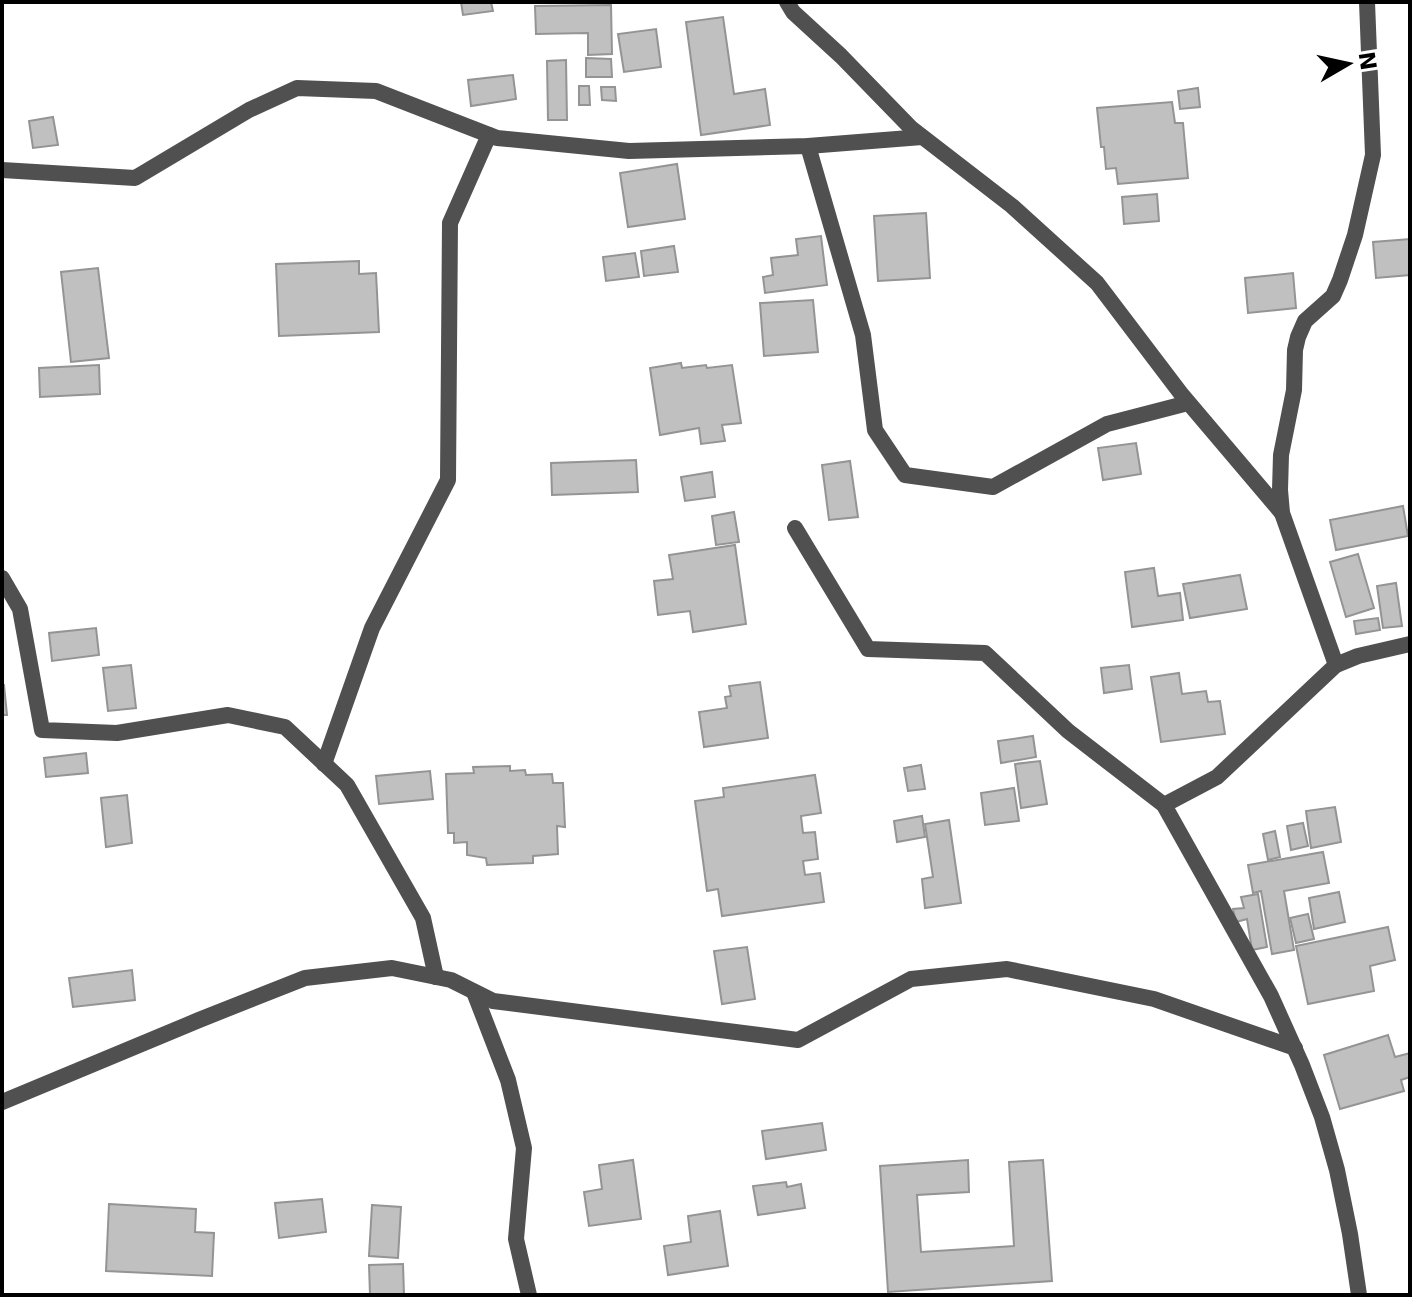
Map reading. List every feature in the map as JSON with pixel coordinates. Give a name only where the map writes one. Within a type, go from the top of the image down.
[{"type":"street","points":[[787,2],[793,12],[922,137],[1012,206],[1097,283],[1188,403],[1282,513]]},
{"type":"street","points":[[1336,665],[1282,513],[1281,455],[1294,390],[1298,337],[1305,321],[1333,296],[1340,280],[1355,235],[1373,155],[1367,2]]},
{"type":"street","points":[[2,170],[135,178],[249,110],[297,88],[376,91],[497,138],[629,151],[808,146],[922,137]]},
{"type":"street","points":[[324,764],[372,628],[448,480],[450,223],[489,135]]},
{"type":"street","points":[[808,146],[863,335],[875,430],[905,475],[993,487],[1107,424],[1188,403]]},
{"type":"street","points":[[795,528],[868,649],[985,653],[1068,731],[1164,805],[1271,996],[1295,1048],[1322,1117],[1337,1170],[1359,1295]]},
{"type":"street","points":[[2,578],[20,609],[42,730],[117,733],[228,715],[285,727],[347,785],[423,918],[436,977]]},
{"type":"street","points":[[1164,805],[1217,777],[1336,665],[1358,656],[1410,644]]},
{"type":"street","points":[[2,1102],[305,978],[392,968],[451,980],[493,1001],[798,1040],[911,979],[1007,969],[1154,999],[1295,1048]]},
{"type":"street","points":[[474,992],[508,1080],[524,1148],[516,1239],[529,1295]]},
{"type":"building","points":[[461,2],[491,2],[493,11],[463,15]]},
{"type":"building","points":[[611,5],[612,54],[588,55],[588,33],[536,34],[535,6]]},
{"type":"building","points":[[723,17],[734,94],[765,89],[770,125],[701,135],[686,22]]},
{"type":"building","points":[[656,29],[661,67],[624,72],[618,34]]},
{"type":"building","points":[[586,58],[611,59],[612,77],[586,77]]},
{"type":"building","points":[[566,60],[567,120],[548,120],[547,61]]},
{"type":"building","points":[[513,75],[516,99],[471,106],[468,80]]},
{"type":"building","points":[[579,86],[589,86],[590,105],[579,105]]},
{"type":"building","points":[[601,87],[615,87],[616,101],[602,100]]},
{"type":"building","points":[[1198,88],[1200,107],[1180,109],[1178,91]]},
{"type":"building","points":[[1172,102],[1175,123],[1183,123],[1188,178],[1118,184],[1116,168],[1106,169],[1097,108]]},
{"type":"building","points":[[53,117],[58,145],[33,148],[29,121]]},
{"type":"building","points":[[677,164],[685,219],[628,227],[620,173]]},
{"type":"building","points":[[1157,194],[1159,221],[1124,224],[1122,197]]},
{"type":"building","points":[[926,213],[930,278],[878,281],[874,216]]},
{"type":"building","points":[[821,236],[827,285],[765,293],[763,277],[773,275],[771,258],[798,255],[796,239]]},
{"type":"building","points":[[1410,239],[1410,275],[1376,278],[1373,242]]},
{"type":"building","points":[[674,246],[678,272],[644,276],[641,251]]},
{"type":"building","points":[[635,253],[639,277],[606,281],[603,257]]},
{"type":"building","points":[[359,261],[359,274],[376,273],[379,332],[279,336],[276,264]]},
{"type":"building","points":[[98,268],[109,358],[71,362],[61,272]]},
{"type":"building","points":[[1293,273],[1296,308],[1248,313],[1245,278]]},
{"type":"building","points":[[813,300],[818,352],[764,356],[760,303]]},
{"type":"building","points":[[681,363],[682,368],[732,365],[741,423],[722,425],[725,441],[701,444],[699,428],[660,435],[650,368]]},
{"type":"building","points":[[99,365],[100,394],[40,397],[39,368]]},
{"type":"building","points":[[1136,443],[1141,474],[1103,480],[1098,448]]},
{"type":"building","points":[[636,460],[638,492],[552,495],[551,463]]},
{"type":"building","points":[[850,461],[858,517],[829,520],[822,465]]},
{"type":"building","points":[[712,472],[715,497],[685,501],[681,477]]},
{"type":"building","points":[[1403,506],[1408,536],[1336,550],[1330,520]]},
{"type":"building","points":[[734,512],[739,542],[716,545],[712,516]]},
{"type":"building","points":[[735,545],[746,624],[693,632],[690,611],[658,615],[654,581],[673,579],[669,555]]},
{"type":"building","points":[[1358,554],[1374,608],[1346,617],[1330,562]]},
{"type":"building","points":[[1154,568],[1158,596],[1180,593],[1183,620],[1132,627],[1125,572]]},
{"type":"building","points":[[1240,575],[1247,609],[1190,618],[1183,584]]},
{"type":"building","points":[[1396,583],[1402,626],[1383,628],[1377,586]]},
{"type":"building","points":[[1378,618],[1380,630],[1356,634],[1354,621]]},
{"type":"building","points":[[96,628],[99,655],[52,661],[49,633]]},
{"type":"building","points":[[131,665],[136,708],[108,711],[103,668]]},
{"type":"building","points":[[1129,665],[1132,689],[1104,693],[1101,668]]},
{"type":"building","points":[[1179,673],[1182,694],[1206,691],[1208,702],[1220,701],[1225,734],[1161,742],[1151,677]]},
{"type":"building","points":[[760,682],[768,738],[704,747],[699,712],[727,708],[725,697],[731,696],[729,686]]},
{"type":"building","points":[[4,685],[7,715],[2,715]]},
{"type":"building","points":[[1033,736],[1036,757],[1001,763],[998,741]]},
{"type":"building","points":[[86,753],[88,773],[46,777],[44,758]]},
{"type":"building","points":[[1040,761],[1047,804],[1021,808],[1015,764]]},
{"type":"building","points":[[921,765],[925,789],[908,791],[904,768]]},
{"type":"building","points":[[510,766],[510,771],[525,770],[526,775],[552,774],[553,783],[563,783],[565,827],[557,826],[558,854],[533,856],[533,863],[487,865],[486,858],[467,855],[467,842],[454,843],[454,833],[448,833],[446,774],[474,773],[473,767]]},
{"type":"building","points":[[430,771],[433,799],[379,804],[376,776]]},
{"type":"building","points":[[815,775],[821,813],[801,816],[803,833],[815,832],[818,859],[803,861],[805,875],[820,873],[824,902],[722,916],[718,889],[707,891],[695,801],[724,797],[723,788]]},
{"type":"building","points":[[1014,788],[1019,821],[985,825],[981,793]]},
{"type":"building","points":[[127,795],[132,843],[106,847],[101,798]]},
{"type":"building","points":[[1335,807],[1341,842],[1311,848],[1306,811]]},
{"type":"building","points":[[922,816],[925,837],[897,842],[894,821]]},
{"type":"building","points":[[949,820],[961,903],[925,908],[922,879],[933,877],[925,824]]},
{"type":"building","points":[[1303,823],[1308,846],[1291,850],[1287,826]]},
{"type":"building","points":[[1275,831],[1280,857],[1268,860],[1263,834]]},
{"type":"building","points":[[1323,852],[1329,883],[1284,891],[1294,950],[1272,954],[1261,891],[1253,893],[1248,865]]},
{"type":"building","points":[[1339,892],[1345,922],[1314,929],[1309,898]]},
{"type":"building","points":[[1258,894],[1267,947],[1252,950],[1247,919],[1236,922],[1233,909],[1244,908],[1241,897]]},
{"type":"building","points":[[1308,914],[1314,939],[1296,943],[1290,918]]},
{"type":"building","points":[[1388,927],[1395,960],[1370,966],[1374,991],[1308,1004],[1296,946]]},
{"type":"building","points":[[747,947],[755,999],[722,1004],[714,951]]},
{"type":"building","points":[[132,970],[135,1000],[73,1007],[69,978]]},
{"type":"building","points":[[1388,1035],[1395,1057],[1410,1053],[1410,1077],[1401,1080],[1404,1091],[1340,1109],[1324,1055]]},
{"type":"building","points":[[822,1123],[826,1150],[766,1159],[762,1131]]},
{"type":"building","points":[[633,1160],[641,1219],[589,1226],[584,1192],[602,1189],[599,1165]]},
{"type":"building","points":[[968,1160],[969,1192],[917,1195],[921,1252],[1014,1246],[1009,1162],[1043,1160],[1052,1281],[888,1292],[880,1166]]},
{"type":"building","points":[[786,1182],[787,1187],[801,1184],[805,1208],[758,1215],[753,1186]]},
{"type":"building","points":[[322,1199],[326,1232],[279,1238],[275,1203]]},
{"type":"building","points":[[109,1204],[196,1209],[195,1232],[214,1233],[212,1276],[106,1271]]},
{"type":"building","points":[[372,1205],[401,1207],[398,1258],[369,1256]]},
{"type":"building","points":[[720,1211],[728,1266],[668,1275],[664,1246],[691,1242],[688,1216]]},
{"type":"building","points":[[403,1264],[404,1295],[370,1295],[369,1265]]}]
